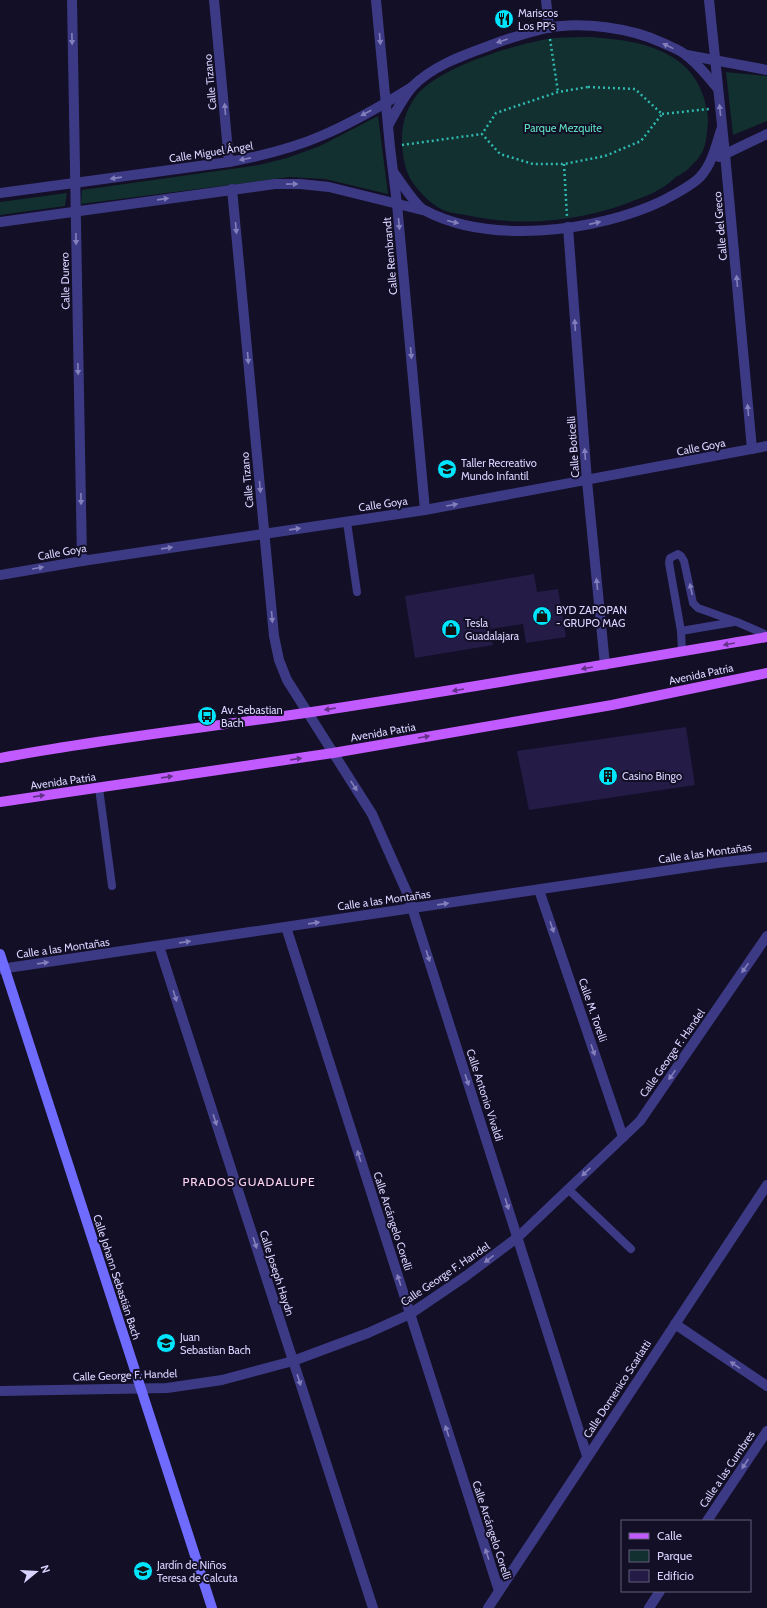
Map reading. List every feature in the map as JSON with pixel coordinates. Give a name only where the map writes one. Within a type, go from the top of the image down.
[{"type":"main road","points":[[0,758],[46,749],[308,713],[454,691],[767,636]]},
{"type":"main road","name":"Avenida Patria","points":[[0,802],[333,753],[612,705],[767,673]]},
{"type":"street","name":"Calle Durero","points":[[72,0],[82,561]]},
{"type":"street","name":"Calle Tizano","points":[[214,0],[229,162]]},
{"type":"street","name":"Calle Rembrandt","points":[[376,0],[385,103],[397,204],[425,510]]},
{"type":"street","points":[[546,0],[549,28]]},
{"type":"street","name":"Calle del Greco","points":[[710,0],[752,449]]},
{"type":"street","name":"Calle Miguel Ángel","points":[[0,194],[263,156],[321,136],[385,103],[412,87],[433,71],[454,60],[500,41],[549,28],[573,26],[624,29],[648,36],[686,55],[767,70]]},
{"type":"street","name":"Calle Miguel Ángel","points":[[686,55],[718,89]]},
{"type":"street","name":"Calle Miguel Ángel","points":[[388,126],[399,105],[412,87]]},
{"type":"street","points":[[0,222],[232,189],[275,184],[300,184],[328,187],[422,210],[447,220],[473,226],[524,231],[568,228],[633,213],[679,192],[700,177],[712,159],[722,126]]},
{"type":"street","points":[[712,159],[767,134]]},
{"type":"street","points":[[393,171],[422,210]]},
{"type":"street","name":"Calle Tizano","points":[[232,189],[274,636],[279,660],[287,680],[333,753]]},
{"type":"street","name":"Calle Boticelli","points":[[568,228],[587,481],[605,664]]},
{"type":"street","name":"Calle Goya","points":[[0,575],[82,561],[425,510],[587,481],[767,446]]},
{"type":"street","name":"Calle Antonio Vivaldi","points":[[333,753],[372,814],[392,856],[412,908],[588,1456]]},
{"type":"street","name":"Calle a las Montañas","points":[[2,969],[717,863],[767,857]]},
{"type":"street","name":"Calle M. Torelli","points":[[540,890],[623,1137]]},
{"type":"street","name":"Calle Arcángelo Corelli","points":[[286,927],[499,1592]]},
{"type":"street","name":"Calle George F. Handel","points":[[0,1391],[167,1388],[222,1380],[293,1361],[368,1333],[410,1314],[466,1276],[518,1237],[640,1121],[767,936]]},
{"type":"street","name":"Calle Joseph Haydn","points":[[159,946],[373,1608]]},
{"type":"street","name":"Calle Johann Sebastián Bach","points":[[0,954],[2,969],[212,1608]]},
{"type":"street","name":"Calle Domenico Scarlatti","points":[[488,1608],[767,1185]]},
{"type":"street","points":[[675,1324],[767,1386]]},
{"type":"street","name":"Calle a las Cumbres","points":[[708,1520],[767,1431]]},
{"type":"street","points":[[649,1608],[659,1592]]},
{"type":"lane","points":[[346,522],[357,592]]},
{"type":"lane","points":[[682,652],[681,631],[669,563],[670,558],[678,554],[684,561],[694,603],[698,608],[737,622],[767,636]]},
{"type":"lane","points":[[681,631],[737,622]]},
{"type":"lane","points":[[99,788],[112,886]]},
{"type":"lane","points":[[568,1189],[630,1249]]},
{"type":"path","points":[[549,28],[558,92]]},
{"type":"path","points":[[390,147],[482,134],[496,113],[558,92],[588,87],[635,89],[662,114]]},
{"type":"path","points":[[482,134],[500,154],[533,164],[564,164],[605,156],[641,141],[662,114],[720,108]]},
{"type":"path","points":[[564,164],[568,228]]},
{"type":"green space","name":"Parque Mezquite","points":[[554,38],[607,38],[642,44],[658,50],[673,58],[686,68],[697,81],[704,98],[708,122],[705,145],[701,155],[689,169],[653,193],[618,207],[597,213],[554,220],[509,221],[454,213],[439,208],[423,195],[407,173],[403,155],[402,132],[404,121],[410,106],[416,96],[427,85],[460,66],[520,45]]},
{"type":"green space","points":[[726,72],[767,76],[767,121],[733,135]]},
{"type":"green space","points":[[378,116],[388,194],[325,179],[290,177],[81,204],[82,190],[259,165],[287,158],[320,146]]},
{"type":"green space","points":[[67,193],[65,206],[0,215],[0,202]]},
{"type":"building","points":[[534,574],[537,592],[558,589],[566,637],[526,643],[523,624],[491,629],[488,612],[493,645],[415,658],[405,596]]},
{"type":"building","name":"Casino Bingo","points":[[686,727],[695,785],[529,810],[517,751]]},
{"type":"place","name":"Mariscos Los PP's","points":[[504,19]]},
{"type":"place","name":"Taller Recreativo Mundo Infantil","points":[[447,469]]},
{"type":"place","name":"BYD ZAPOPAN - GRUPO MAG","points":[[542,616]]},
{"type":"place","name":"Tesla Guadalajara","points":[[451,629]]},
{"type":"place","name":"Av. Sebastian Bach","points":[[207,716]]},
{"type":"place","name":"Casino Bingo","points":[[608,776]]},
{"type":"place","name":"Juan Sebastian Bach","points":[[166,1343]]},
{"type":"place","name":"Jardín de Niños Teresa de Calcuta","points":[[143,1571]]},
{"type":"district","name":"PRADOS GUADALUPE","points":[[249,1182]]}]
